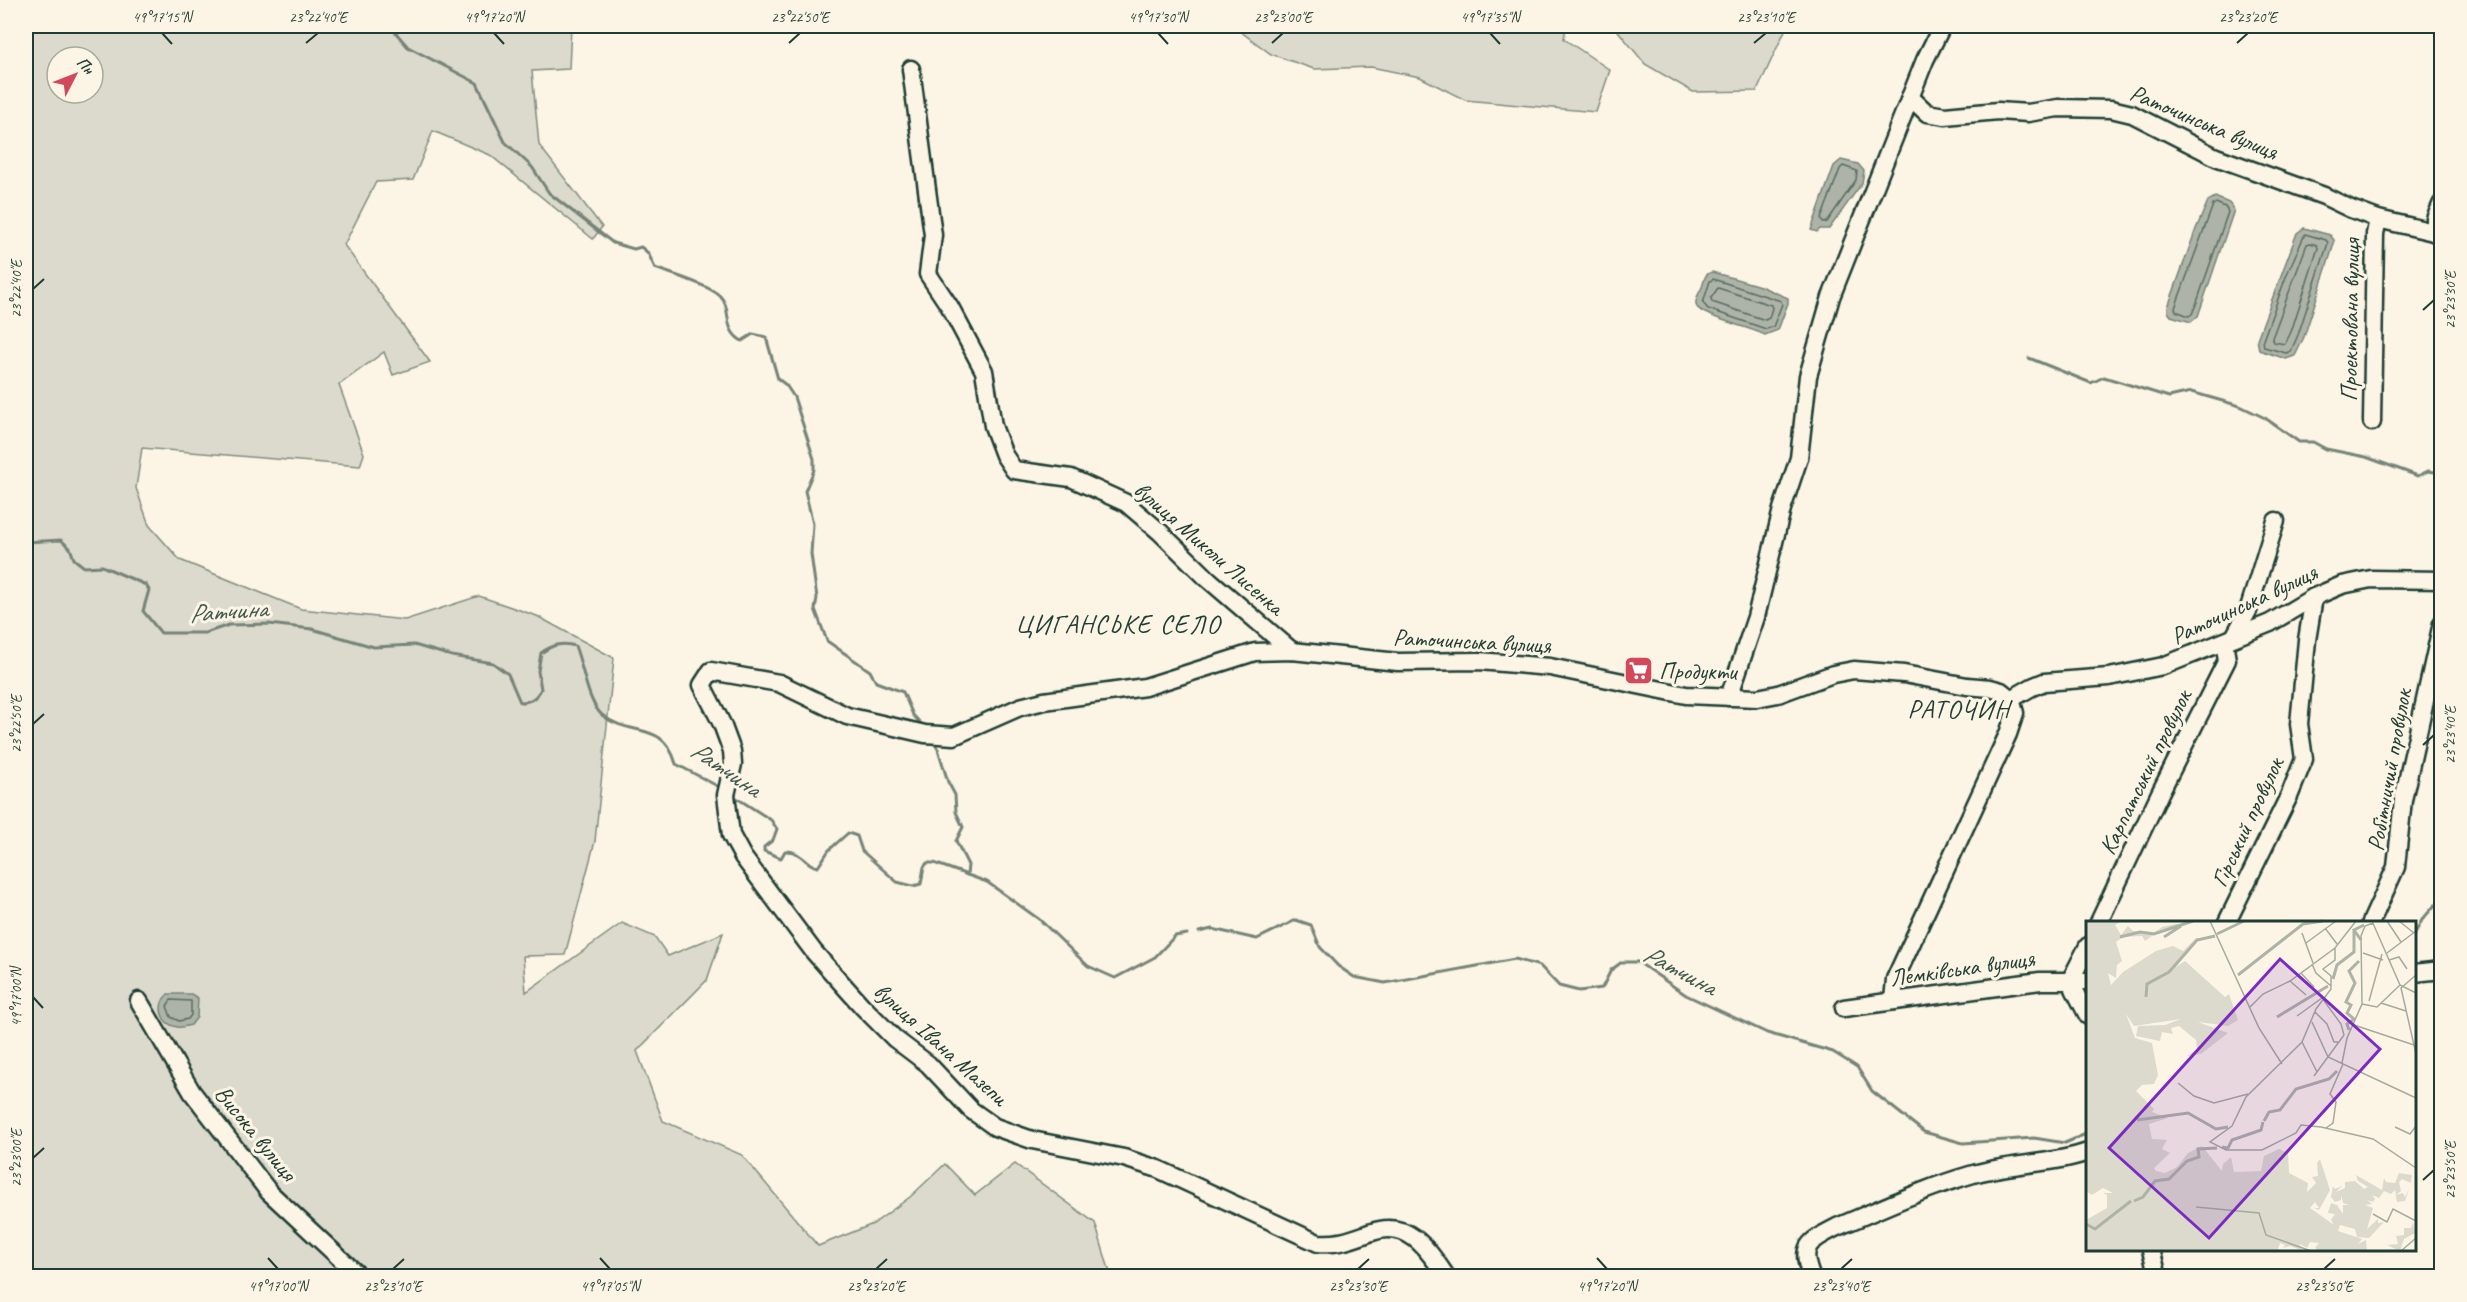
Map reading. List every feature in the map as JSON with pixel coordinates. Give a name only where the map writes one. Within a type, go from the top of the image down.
[{"type":"street","points":[[1729,697],[1756,617],[1782,510],[1799,458],[1808,376],[1831,297],[1910,97],[1942,26]]},
{"type":"street","name":"вулиця Миколи Лисенка","points":[[911,69],[933,235],[928,274],[950,306],[984,371],[993,426],[1004,455],[1014,470],[1071,478],[1126,503],[1168,538],[1208,579],[1292,651]]},
{"type":"street","name":"Раточинська вулиця","points":[[1910,97],[1927,113],[1945,116],[1998,111],[2028,113],[2058,108],[2111,109],[2132,114],[2216,158],[2324,196],[2378,219],[2438,234]]},
{"type":"street","points":[[2438,234],[2435,219],[2442,203]]},
{"type":"street","name":"Проектована вулиця","points":[[2372,422],[2375,234],[2378,219]]},
{"type":"street","points":[[2229,639],[2248,611],[2276,521]]},
{"type":"street","name":"Раточинська вулиця","points":[[733,764],[732,751],[722,724],[702,685],[711,671],[779,683],[847,716],[925,734],[954,736],[1020,707],[1044,701],[1145,687],[1255,652],[1292,651],[1398,662],[1479,661],[1550,667],[1686,695],[1757,698],[1778,694],[1833,674],[1864,670],[1990,688],[2001,691],[2011,699],[2044,682],[2109,677],[2163,666],[2270,623],[2314,597],[2342,585],[2371,579],[2442,580]]},
{"type":"street","name":"Гірський провулок","points":[[2227,921],[2304,759],[2299,724],[2307,640],[2314,597]]},
{"type":"street","name":"Робітничий провулок","points":[[2371,921],[2396,867],[2403,800],[2442,623]]},
{"type":"street","name":"Карпатський провулок","points":[[2099,921],[2226,660],[2229,639]]},
{"type":"street","points":[[1893,1001],[1895,979],[2008,734],[2015,713],[2011,699]]},
{"type":"street","name":"вулиця Івана Мазепи","points":[[733,764],[726,795],[731,835],[743,857],[814,952],[862,1006],[895,1040],[928,1064],[971,1110],[995,1126],[1032,1140],[1124,1158],[1158,1169],[1317,1243],[1349,1242],[1375,1231],[1393,1228],[1408,1232],[1420,1243],[1446,1276]]},
{"type":"street","points":[[2086,950],[2070,981],[2086,1012]]},
{"type":"street","points":[[2416,973],[2442,970]]},
{"type":"street","name":"Лемківська вулиця","points":[[1844,1008],[1879,1005],[1893,1001],[2040,981],[2086,981]]},
{"type":"street","name":"Висока вулиця","points":[[139,1001],[192,1092],[269,1192],[359,1276]]},
{"type":"street","points":[[1811,1276],[1805,1259],[1806,1251],[1820,1236],[1837,1227],[1970,1175],[2006,1166],[2069,1159],[2086,1153]]},
{"type":"street","points":[[2151,1251],[2158,1276]]},
{"type":"shaded area","points":[[26,26],[571,26],[569,69],[532,71],[539,145],[602,227],[593,239],[490,155],[433,131],[413,180],[376,182],[344,245],[430,362],[393,375],[384,352],[339,385],[364,454],[360,466],[142,448],[136,488],[149,525],[180,560],[301,609],[405,620],[479,596],[537,616],[614,658],[595,841],[565,955],[523,956],[526,992],[622,923],[655,937],[668,956],[723,933],[707,980],[637,1051],[663,1121],[742,1155],[818,1246],[873,1224],[910,1197],[945,1164],[975,1195],[1015,1164],[1095,1223],[1111,1276],[26,1276]]},
{"type":"shaded area","points":[[1233,26],[1566,26],[1564,39],[1610,70],[1596,112],[1465,100],[1420,77],[1371,67],[1314,69],[1271,54]]},
{"type":"shaded area","points":[[1614,26],[1787,26],[1757,91],[1693,92],[1645,64]]},
{"type":"water","points":[[1841,160],[1858,164],[1864,171],[1862,183],[1829,229],[1820,229],[1817,232],[1811,230],[1834,166]]},
{"type":"water","points":[[2215,197],[2229,203],[2234,210],[2198,316],[2191,322],[2171,316],[2168,307],[2196,229],[2208,201]]},
{"type":"water","points":[[2304,228],[2330,235],[2334,244],[2304,337],[2295,356],[2286,359],[2259,350],[2257,339],[2297,233]]},
{"type":"water","points":[[1712,272],[1760,286],[1788,298],[1778,330],[1765,335],[1699,309],[1696,305],[1697,298],[1706,276]]},
{"type":"water","points":[[168,994],[191,994],[198,998],[197,1017],[191,1025],[177,1027],[164,1018],[161,1008]]},
{"type":"waterway","points":[[390,26],[408,47],[477,83],[505,142],[532,167],[549,193],[613,243],[634,249],[641,247],[648,253],[655,268],[715,292],[724,301],[729,324],[742,341],[753,334],[766,337],[778,379],[786,385],[794,397],[814,459],[814,470],[805,491],[813,524],[811,554],[817,598],[815,609],[827,641],[870,671],[876,682],[903,692],[913,715],[924,727]]},
{"type":"waterway","points":[[2029,358],[2091,383],[2104,377],[2169,397],[2191,392],[2240,406],[2265,418],[2299,442],[2313,442],[2326,449],[2366,457],[2418,476],[2428,471],[2442,473]]},
{"type":"waterway","name":"Ратчина","points":[[26,542],[61,540],[70,548],[74,559],[84,567],[102,566],[146,585],[149,590],[143,611],[161,633],[205,633],[229,625],[269,624],[312,629],[374,647],[414,645],[452,656],[493,663],[508,674],[520,702],[533,699],[541,689],[538,671],[541,653],[557,645],[575,646],[589,692],[602,715],[613,722],[654,735],[670,750],[676,764],[721,788]]},
{"type":"waterway","points":[[932,740],[938,749],[948,782],[955,795],[956,812],[963,827],[956,841],[968,865],[967,875]]},
{"type":"waterway","name":"Ратчина","points":[[732,795],[771,820],[777,829],[773,840],[764,847],[764,851],[781,858],[785,851],[790,851],[818,867],[829,850],[848,833],[857,836],[862,851],[897,882],[913,886],[921,884],[927,863],[934,863],[987,882],[1040,920],[1088,966],[1115,978],[1155,957],[1175,936],[1187,934]]},
{"type":"waterway","name":"Ратчина","points":[[2416,931],[2435,905],[2442,904]]},
{"type":"waterway","name":"Ратчина","points":[[1199,932],[1212,929],[1257,939],[1296,920],[1311,925],[1320,947],[1338,966],[1354,977],[1385,983],[1515,959],[1540,966],[1559,986],[1579,991],[1602,988],[1611,970],[1622,962],[1638,962],[1686,995],[1767,1033],[1833,1052],[1857,1067],[1872,1091],[1924,1132],[1963,1143],[2034,1138],[2065,1143],[2086,1134]]},
{"type":"place","name":"Продукти","points":[[1638,671]]},
{"type":"district","name":"ЦИГАНСЬКЕ СЕЛО","points":[[1118,624]]},
{"type":"district","name":"РАТОЧИН","points":[[1959,709]]}]
